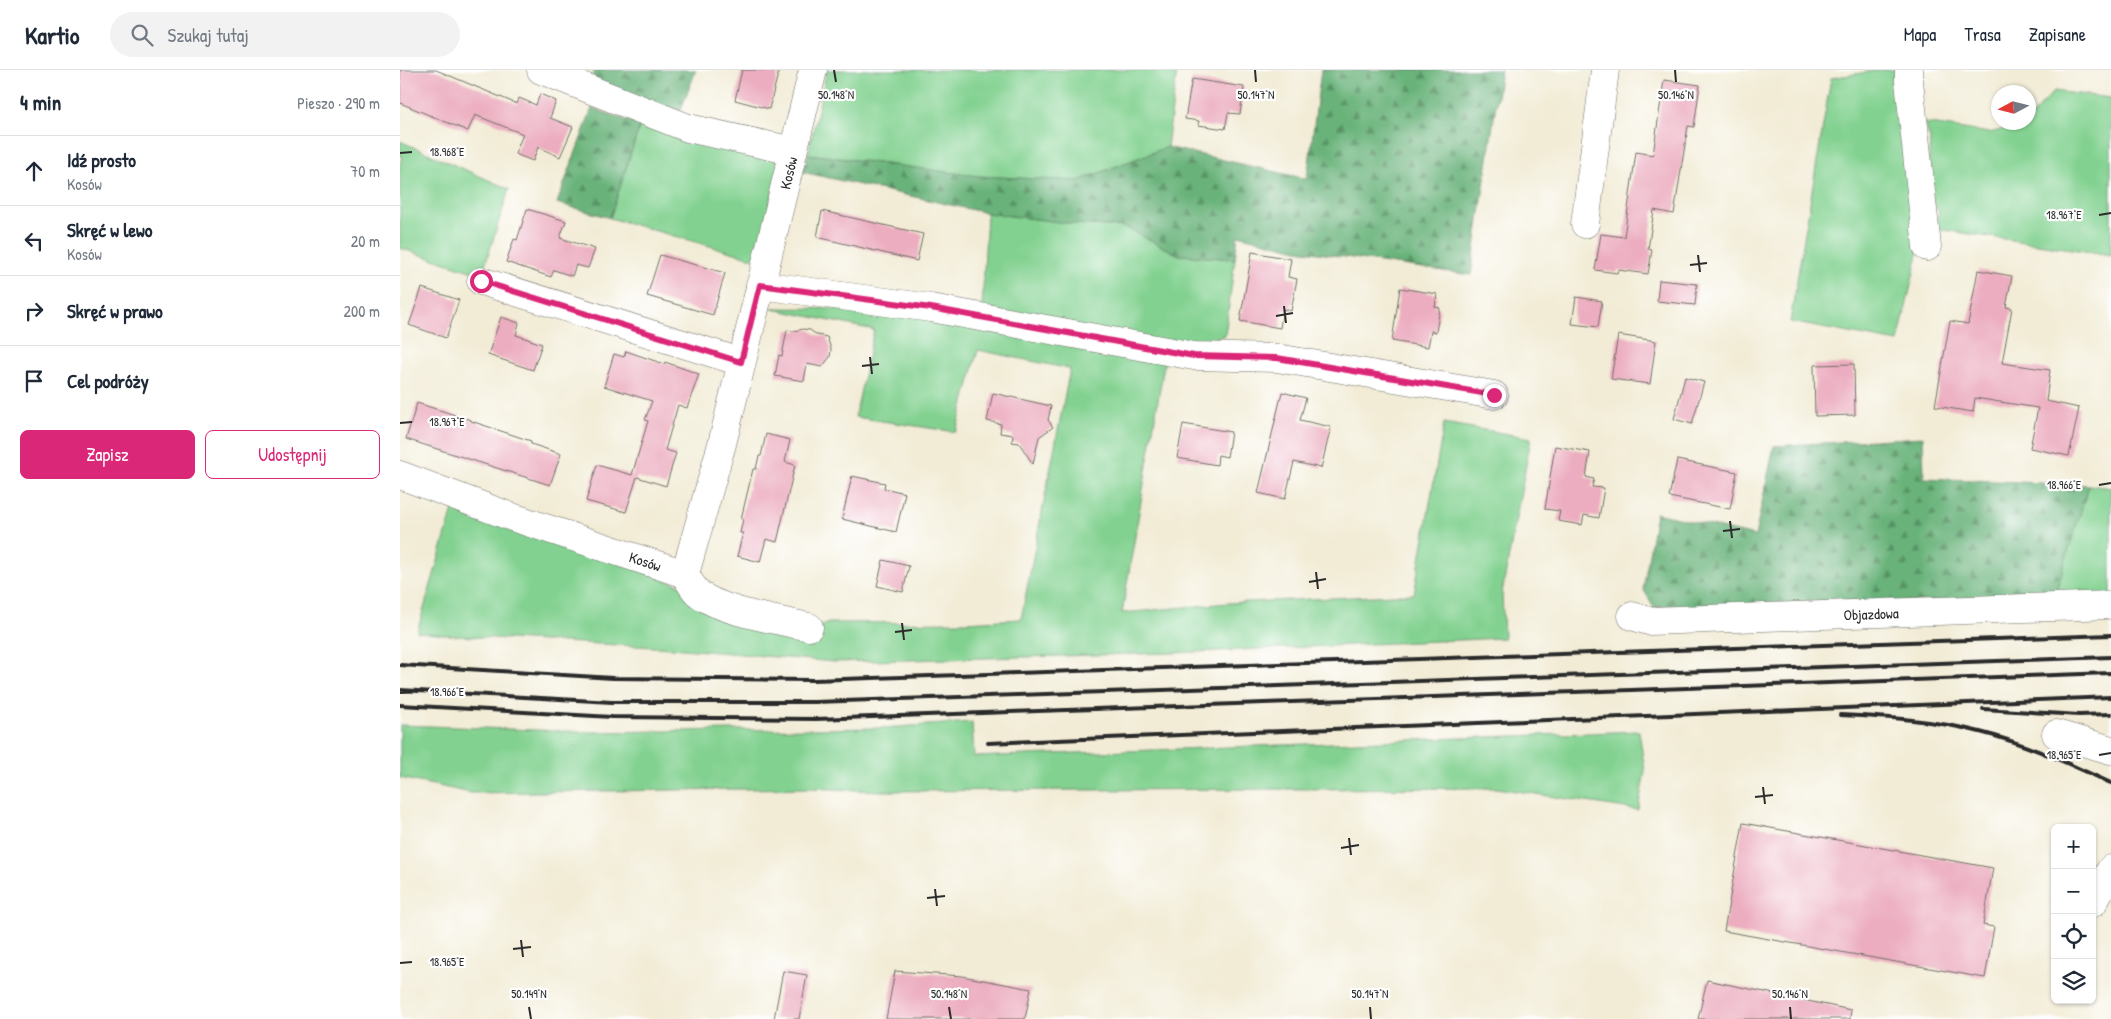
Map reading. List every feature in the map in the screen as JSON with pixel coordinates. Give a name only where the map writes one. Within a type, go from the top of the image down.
[{"type":"street","points":[[541,70],[688,128],[793,151]]},
{"type":"street","name":"Kosów","points":[[400,475],[509,516],[685,574],[722,444],[813,70]]},
{"type":"street","points":[[1586,224],[1605,70]]},
{"type":"street","points":[[1910,70],[1909,81],[1927,247]]},
{"type":"street","points":[[481,281],[741,362]]},
{"type":"street","points":[[760,285],[931,308],[1194,356],[1277,358],[1494,395]]},
{"type":"street","points":[[685,574],[690,584],[699,593],[715,603],[809,627]]},
{"type":"street","name":"Objazdowa","points":[[1632,616],[1649,620],[2111,605]]},
{"type":"street","points":[[2056,734],[2111,750]]},
{"type":"street","points":[[2096,897],[2111,869]]},
{"type":"green space","points":[[595,70],[696,70],[679,115],[592,78]]},
{"type":"green space","points":[[827,70],[1177,70],[1167,147],[1078,181],[978,176],[808,154]]},
{"type":"green space","points":[[1321,70],[1501,70],[1471,275],[1297,250],[1238,235],[1235,259],[1179,255],[1125,227],[1076,224],[987,213],[802,172],[808,154],[978,176],[1078,181],[1167,147],[1307,179]]},
{"type":"green space","points":[[1879,70],[1902,70],[1918,254],[1898,342],[1790,322],[1831,78]]},
{"type":"green space","points":[[2054,91],[2111,98],[2111,255],[1937,229],[1939,212],[1927,191],[1930,138],[1924,123],[1990,133],[2000,130],[2036,130],[2036,111]]},
{"type":"green space","points":[[592,108],[640,125],[610,218],[557,203]]},
{"type":"green space","points":[[640,125],[781,160],[756,259],[610,218]]},
{"type":"green space","points":[[400,141],[509,189],[482,275],[400,248],[400,163],[402,157],[400,155]]},
{"type":"green space","points":[[987,213],[1076,224],[1125,227],[1179,255],[1235,259],[1225,335],[1190,348],[982,308]]},
{"type":"green space","points":[[768,308],[878,309],[1165,359],[1122,613],[1228,603],[1414,594],[1444,423],[1531,438],[1502,593],[1504,638],[1174,653],[834,662],[671,648],[456,636],[417,632],[455,503],[806,631],[829,623],[965,622],[1021,619],[1070,369],[978,350],[956,432],[855,417],[874,330]]},
{"type":"green space","points":[[1923,437],[1924,478],[2089,485],[2054,597],[1656,610],[1643,589],[1656,513],[1755,536],[1774,446]]},
{"type":"green space","points":[[2089,485],[2111,488],[2111,595],[2054,597]]},
{"type":"green space","points":[[972,722],[974,757],[1639,731],[1645,771],[1638,810],[1497,788],[881,791],[810,788],[471,793],[400,778],[400,725],[591,732],[882,728]]},
{"type":"building","points":[[400,70],[436,70],[517,104],[519,98],[536,105],[540,94],[556,101],[550,118],[573,127],[560,157],[538,147],[533,161],[515,154],[523,134],[475,115],[468,131],[400,103]]},
{"type":"building","points":[[742,70],[779,70],[769,109],[735,100]]},
{"type":"building","points":[[1192,79],[1244,87],[1240,114],[1228,113],[1225,129],[1198,125],[1199,121],[1185,119]]},
{"type":"building","points":[[1664,80],[1700,85],[1694,127],[1688,126],[1674,214],[1654,210],[1648,249],[1652,250],[1648,274],[1618,270],[1617,273],[1595,270],[1601,234],[1624,237],[1636,152],[1653,155]]},
{"type":"building","points":[[527,209],[566,221],[560,238],[595,249],[588,268],[576,265],[572,276],[554,270],[551,277],[506,262],[514,239],[517,240]]},
{"type":"building","points":[[822,211],[923,234],[917,261],[817,237]]},
{"type":"building","points":[[1252,252],[1291,259],[1288,277],[1297,279],[1291,311],[1283,309],[1280,328],[1240,321]]},
{"type":"building","points":[[660,255],[725,273],[713,315],[647,296]]},
{"type":"building","points":[[1978,270],[2012,276],[2006,307],[2012,308],[2002,363],[2050,370],[2046,401],[2079,408],[2069,456],[2030,448],[2038,408],[1975,398],[1973,412],[1935,406],[1950,321],[1968,324]]},
{"type":"building","points":[[1659,280],[1697,284],[1695,305],[1657,301]]},
{"type":"building","points":[[422,288],[459,300],[446,338],[409,325]]},
{"type":"building","points":[[1400,288],[1437,294],[1435,307],[1440,308],[1436,332],[1431,331],[1428,347],[1392,341]]},
{"type":"building","points":[[1576,297],[1602,301],[1598,327],[1572,324]]},
{"type":"building","points":[[501,317],[519,323],[516,335],[542,344],[533,370],[488,355]]},
{"type":"building","points":[[803,329],[827,337],[831,349],[830,357],[822,367],[807,364],[804,381],[775,376],[779,355],[782,356],[787,330]]},
{"type":"building","points":[[1618,335],[1656,341],[1650,384],[1611,379]]},
{"type":"building","points":[[626,351],[699,374],[687,408],[678,405],[665,450],[676,453],[666,486],[637,477],[626,512],[586,501],[597,465],[632,475],[648,421],[645,420],[652,401],[604,386],[614,354],[624,357]]},
{"type":"building","points":[[1854,364],[1855,415],[1815,416],[1814,365]]},
{"type":"building","points":[[1685,377],[1704,382],[1692,424],[1674,419]]},
{"type":"building","points":[[1282,392],[1306,398],[1300,420],[1331,427],[1321,468],[1294,462],[1285,499],[1258,493]]},
{"type":"building","points":[[993,393],[1051,406],[1048,420],[1053,427],[1039,437],[1033,464],[1019,443],[1012,442],[1013,435],[1000,433],[1001,424],[987,421]]},
{"type":"building","points":[[417,403],[531,441],[531,444],[561,454],[550,485],[406,439]]},
{"type":"building","points":[[1183,424],[1231,432],[1227,457],[1218,455],[1217,465],[1177,458]]},
{"type":"building","points":[[766,434],[790,440],[785,462],[795,465],[777,542],[766,539],[760,562],[737,556],[743,533],[740,533],[743,519],[741,519],[753,469],[756,469],[759,456],[761,456]]},
{"type":"building","points":[[1555,446],[1590,452],[1586,477],[1594,479],[1592,487],[1604,488],[1599,518],[1584,515],[1582,525],[1558,521],[1560,511],[1545,509]]},
{"type":"building","points":[[1677,460],[1737,472],[1730,509],[1669,497]]},
{"type":"building","points":[[852,476],[885,483],[884,488],[905,493],[896,532],[842,519]]},
{"type":"building","points":[[883,560],[909,566],[903,592],[877,586]]},
{"type":"building","points":[[1743,823],[1993,868],[1983,925],[1994,927],[1985,978],[1724,931]]},
{"type":"building","points":[[783,971],[807,975],[799,1019],[774,1019]]},
{"type":"building","points":[[895,971],[962,976],[1031,989],[1025,1019],[886,1019]]},
{"type":"building","points":[[1707,980],[1851,1010],[1850,1019],[1698,1019]]},
{"type":"railway","points":[[400,665],[613,678],[814,680],[2111,635]]},
{"type":"railway","points":[[400,690],[612,702],[815,702],[2111,657]]},
{"type":"railway","points":[[400,705],[612,717],[816,719],[2111,673]]},
{"type":"railway","points":[[988,743],[2111,697]]},
{"type":"railway","points":[[1983,709],[2079,715],[2111,714]]},
{"type":"railway","points":[[1840,715],[1928,722],[1980,732],[2030,748],[2111,783]]},
{"type":"route","points":[[481,281],[741,362],[760,285],[931,308],[1194,356],[1277,358],[1494,395]]}]
